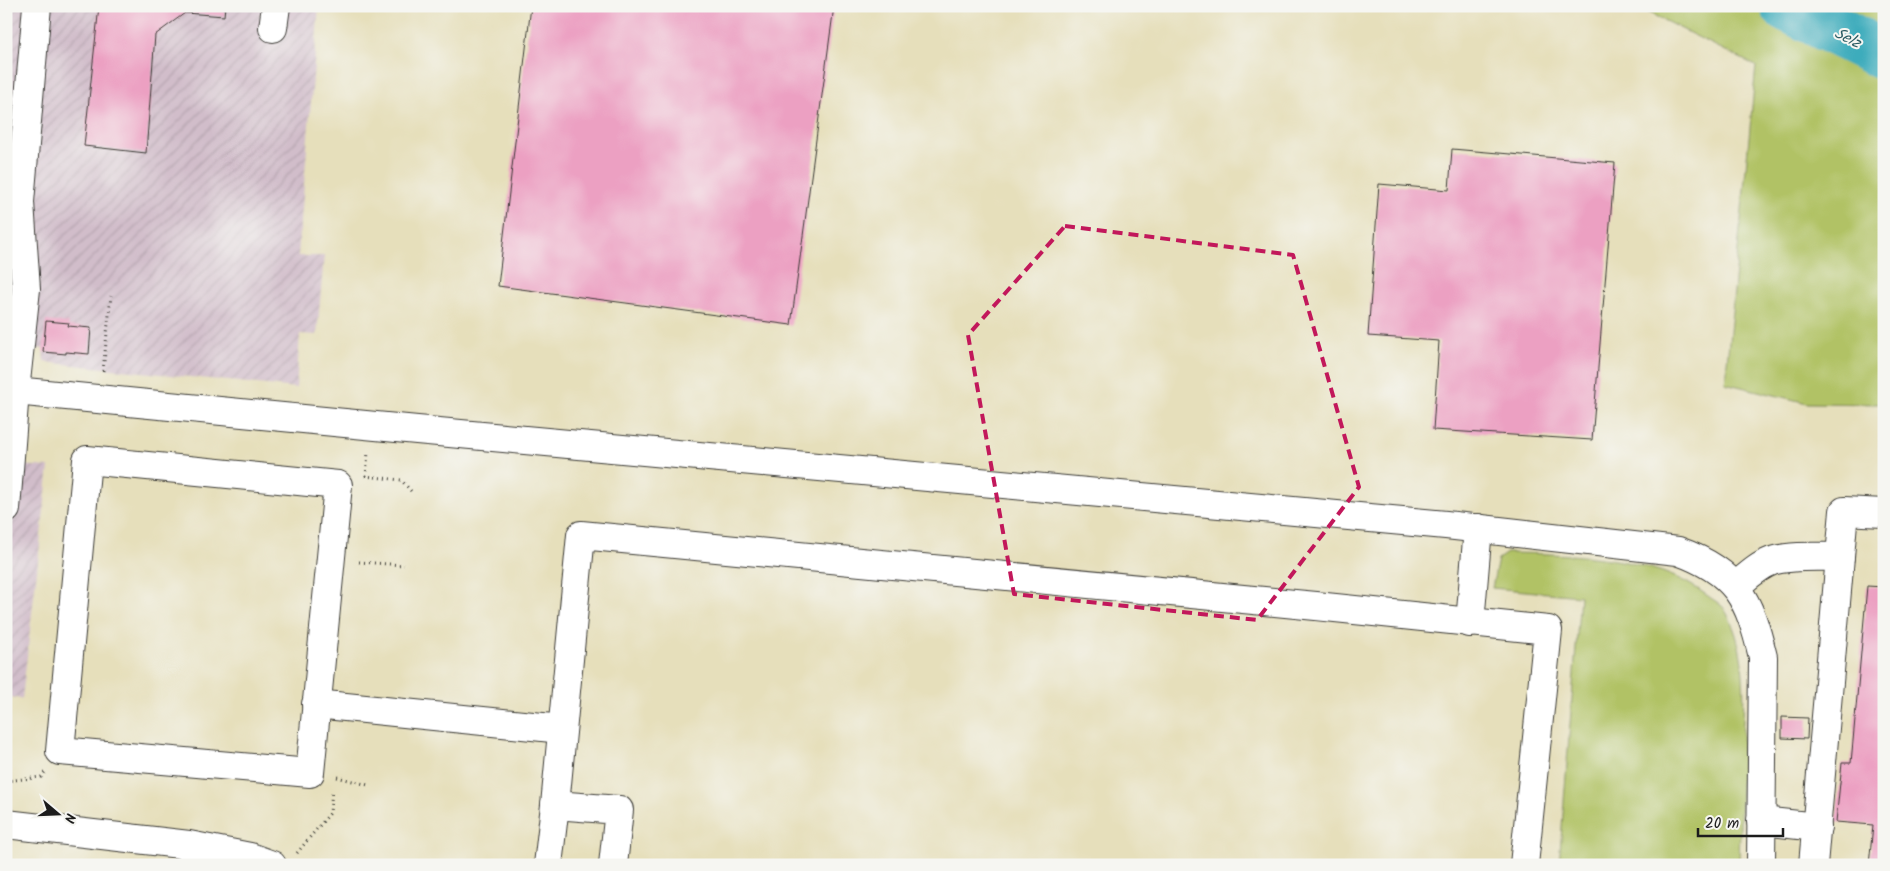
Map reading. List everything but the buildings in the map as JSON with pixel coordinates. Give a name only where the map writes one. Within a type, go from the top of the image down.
[{"type":"street","points":[[7,500],[11,390],[21,348],[26,289],[20,202],[37,6]]},
{"type":"street","points":[[11,390],[417,430],[1478,528],[1678,551],[1702,559],[1736,586],[1755,623],[1763,657],[1761,865]]},
{"type":"street","points":[[87,460],[338,484],[316,704],[310,773],[60,751],[87,460]]},
{"type":"street","points":[[1813,865],[1844,511],[1884,513]]},
{"type":"street","points":[[1470,623],[1478,528]]},
{"type":"street","points":[[548,865],[580,535],[1548,630],[1524,865]]},
{"type":"street","points":[[1736,586],[1753,571],[1772,561],[1802,557],[1840,557]]},
{"type":"street","points":[[316,704],[562,729]]},
{"type":"street","points":[[555,805],[619,810],[613,865]]},
{"type":"street","points":[[1761,821],[1816,827]]},
{"type":"street","points":[[6,824],[189,845],[250,857],[272,865]]},
{"type":"path","points":[[103,368],[110,296]]},
{"type":"path","points":[[338,484],[349,475],[366,476],[401,480],[411,491]]},
{"type":"path","points":[[357,561],[404,565]]},
{"type":"path","points":[[6,781],[41,777],[60,751]]},
{"type":"path","points":[[334,776],[368,785]]},
{"type":"highlighted area","points":[[1065,226],[1293,255],[1359,487],[1257,620],[1014,594],[968,335]]},
{"type":"shaded area","points":[[6,6],[319,6],[298,256],[324,256],[317,335],[300,334],[296,388],[44,362],[43,349],[6,346]]},
{"type":"shaded area","points":[[6,464],[49,467],[22,699],[10,697],[6,721]]},
{"type":"green space","points":[[1635,6],[1866,6],[1884,15],[1884,404],[1807,403],[1725,383],[1756,66]]},
{"type":"green space","points":[[1507,553],[1585,556],[1638,565],[1663,572],[1687,582],[1724,608],[1733,626],[1742,661],[1744,697],[1739,865],[1559,865],[1580,596],[1492,588],[1498,559]]},
{"type":"waterway","name":"Selz","points":[[1786,6],[1884,55]]}]
